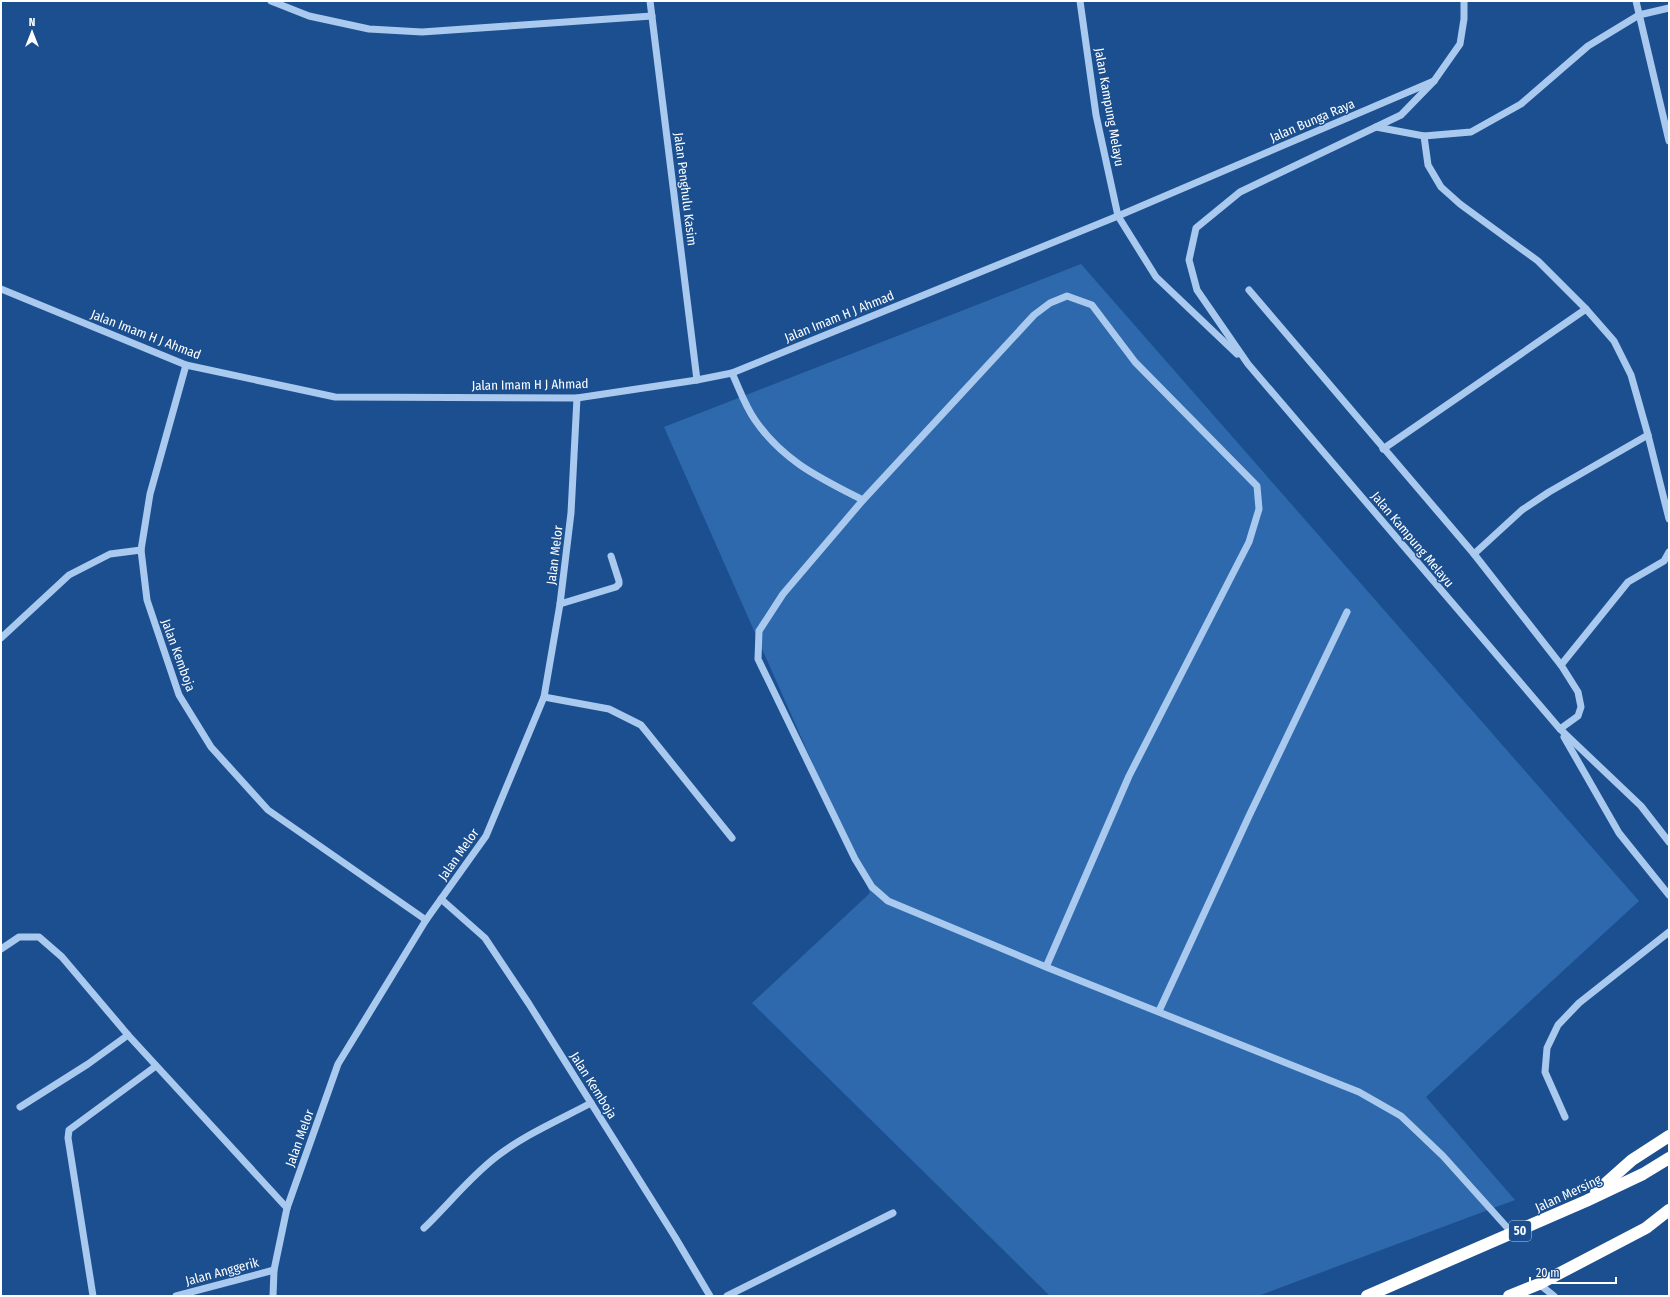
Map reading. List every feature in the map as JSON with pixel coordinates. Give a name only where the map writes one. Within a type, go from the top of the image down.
[{"type":"highway","points":[[1586,1201],[1632,1160],[1669,1136]]},
{"type":"highway","name":"Jalan Mersing","points":[[1367,1296],[1513,1234],[1586,1201],[1643,1174],[1669,1158]]},
{"type":"highway","points":[[1509,1296],[1540,1284],[1646,1228],[1669,1210]]},
{"type":"highway","points":[[1646,1228],[1669,1222]]},
{"type":"street","points":[[271,1],[309,16],[369,29],[422,32],[652,16]]},
{"type":"street","name":"Jalan Penghulu Kasim","points":[[650,1],[697,380]]},
{"type":"street","name":"Jalan Kampung Melayu","points":[[1080,1],[1096,115],[1118,216],[1156,277],[1248,364],[1560,729],[1641,806],[1669,842]]},
{"type":"street","points":[[1248,364],[1197,290],[1188,260],[1196,228],[1240,192],[1401,115],[1434,81],[1460,44],[1464,19],[1464,1]]},
{"type":"street","points":[[1636,1],[1669,141]]},
{"type":"street","points":[[1376,127],[1406,134],[1424,136],[1471,132],[1521,104],[1588,46],[1639,15],[1669,8]]},
{"type":"street","name":"Jalan Bunga Raya","points":[[1118,216],[1434,81]]},
{"type":"street","points":[[1424,136],[1428,165],[1441,187],[1460,204],[1538,261],[1586,309],[1614,340],[1631,375],[1648,434],[1669,519]]},
{"type":"street","name":"Jalan Imam H J Ahmad","points":[[1,289],[186,365],[335,397],[577,398],[697,380],[732,372],[1118,216]]},
{"type":"street","points":[[1249,290],[1474,554],[1561,665],[1578,692],[1581,707],[1578,716],[1560,729]]},
{"type":"street","points":[[1046,967],[1128,776],[1250,542],[1259,509],[1257,486],[1135,362],[1092,305],[1067,296],[1050,303],[1034,315],[863,500],[783,594],[759,631],[758,659],[855,859],[872,887],[888,901],[1046,967],[1359,1092],[1401,1116],[1444,1156],[1513,1234]]},
{"type":"street","points":[[1383,449],[1586,309]]},
{"type":"street","name":"Jalan Kemboja","points":[[186,365],[150,494],[141,550],[147,600],[179,695],[211,747],[268,810],[426,920]]},
{"type":"street","points":[[732,372],[754,419],[779,449],[807,471],[863,500]]},
{"type":"street","name":"Jalan Melor","points":[[273,1296],[274,1270],[287,1208],[338,1064],[426,920],[486,836],[544,697],[560,604],[571,513],[577,398]]},
{"type":"street","points":[[1474,554],[1522,510],[1549,492],[1648,434]]},
{"type":"street","points":[[1,638],[69,575],[110,554],[141,550]]},
{"type":"street","points":[[1561,665],[1628,582],[1664,560],[1669,552]]},
{"type":"street","points":[[560,604],[616,587],[619,584],[619,581],[611,556]]},
{"type":"street","points":[[1159,1011],[1248,816],[1347,612]]},
{"type":"street","points":[[544,697],[609,709],[641,725],[732,838]]},
{"type":"street","name":"Jalan Kampung Melayu","points":[[1560,729],[1619,833],[1669,895]]},
{"type":"street","name":"Jalan Kemboja","points":[[441,899],[485,938],[529,1004],[710,1296]]},
{"type":"street","points":[[1565,1117],[1545,1072],[1547,1048],[1558,1025],[1579,1003],[1669,932]]},
{"type":"street","points":[[1,949],[19,936],[39,938],[62,957],[128,1035],[287,1208]]},
{"type":"street","points":[[20,1107],[88,1064],[128,1035]]},
{"type":"street","points":[[92,1296],[68,1138],[70,1130],[156,1066]]},
{"type":"street","points":[[424,1228],[444,1210],[463,1187],[494,1158],[512,1146],[591,1103]]},
{"type":"street","points":[[727,1296],[893,1213]]},
{"type":"street","name":"Jalan Anggerik","points":[[176,1296],[274,1270]]},
{"type":"street","points":[[1540,1284],[1554,1296]]},
{"type":"shaded area","points":[[1081,264],[1639,901],[1426,1097],[1515,1200],[1258,1296],[1050,1296],[752,1003],[870,893],[664,427]]}]
